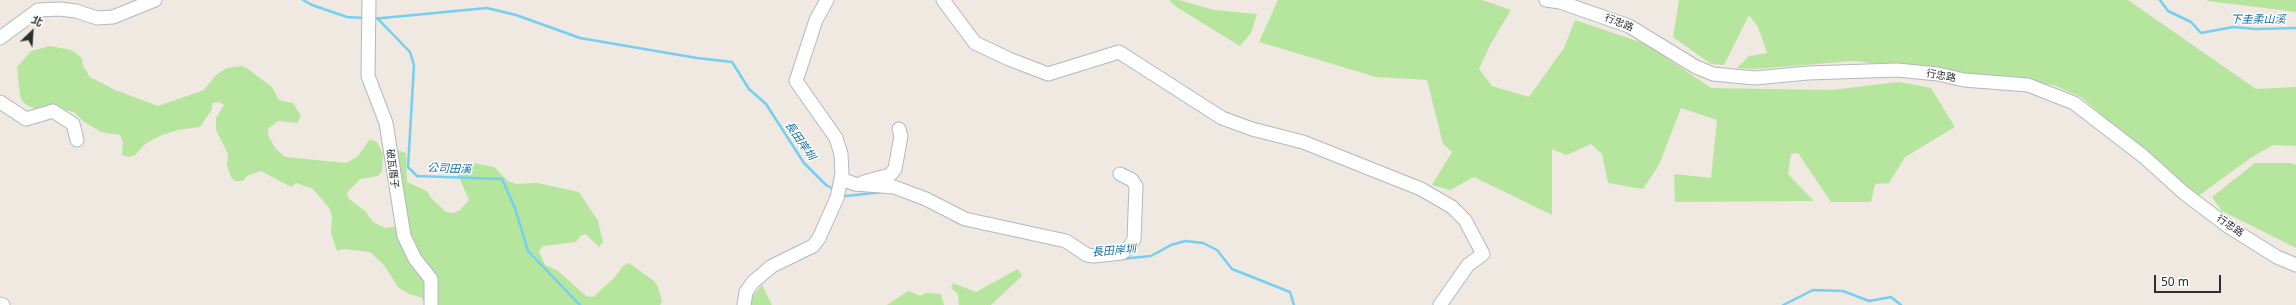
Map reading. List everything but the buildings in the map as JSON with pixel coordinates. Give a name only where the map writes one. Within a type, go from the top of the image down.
[{"type":"street","points":[[0,38],[38,10],[65,10],[97,18],[112,17],[155,0]]},
{"type":"street","points":[[744,305],[746,292],[762,274],[772,266],[813,246],[819,238],[837,198],[840,182],[841,154],[836,138],[796,81],[816,20],[827,0]]},
{"type":"street","points":[[943,0],[975,42],[1009,60],[1048,74],[1119,52],[1222,118],[1252,129],[1303,142],[1421,189],[1452,207],[1465,220],[1483,254],[1468,265],[1440,305]]},
{"type":"street","name":"行忠路","points":[[1546,0],[1560,2],[1629,26],[1696,67],[1713,74],[1755,78],[1808,73],[1897,70],[1938,74],[1964,80],[2028,85],[2074,103],[2143,156],[2184,193],[2229,227],[2277,258],[2296,265]]},
{"type":"street","name":"破瓦厝子","points":[[369,4],[368,76],[386,123],[404,236],[415,259],[431,279],[431,305]]},
{"type":"street","points":[[0,102],[26,119],[53,111],[73,124],[77,140]]},
{"type":"street","points":[[855,184],[890,175],[895,169],[901,136],[898,129]]},
{"type":"street","points":[[840,182],[894,188],[926,199],[965,219],[1066,241],[1087,255],[1094,256],[1122,253],[1131,245],[1134,239],[1136,186],[1132,180],[1120,174]]},
{"type":"green space","points":[[1169,0],[1179,0],[1214,10],[1257,14],[1251,33],[1240,46],[1178,8]]},
{"type":"green space","points":[[1278,0],[1482,0],[1511,10],[1490,45],[1479,69],[1492,86],[1529,97],[1564,48],[1575,20],[1646,44],[1711,88],[1831,90],[1899,82],[1931,88],[1955,127],[1905,157],[1889,183],[1875,184],[1871,202],[1831,202],[1798,153],[1791,154],[1788,174],[1814,201],[1675,202],[1674,174],[1711,178],[1717,120],[1681,108],[1659,165],[1643,189],[1608,183],[1602,154],[1591,144],[1567,155],[1552,149],[1552,215],[1474,177],[1450,190],[1432,185],[1452,152],[1443,144],[1427,80],[1376,77],[1259,42]]},
{"type":"green space","points":[[1679,0],[2128,0],[2256,89],[2296,87],[2296,146],[2273,145],[2252,157],[2197,197],[2081,97],[2053,85],[1854,61],[1755,69],[1737,68],[1749,56],[1767,53],[1758,27],[1749,15],[1724,65],[1711,64],[1673,37]]},
{"type":"green space","points":[[2207,0],[2296,0],[2296,12],[2208,1]]},
{"type":"green space","points":[[50,46],[71,50],[77,54],[82,58],[83,66],[90,77],[115,90],[158,106],[204,90],[216,75],[227,68],[242,66],[248,69],[272,87],[279,100],[293,103],[301,116],[297,123],[278,121],[268,129],[268,135],[275,148],[285,157],[346,163],[358,156],[370,139],[377,142],[383,154],[382,171],[378,176],[360,179],[347,193],[349,199],[365,211],[373,222],[385,228],[398,226],[394,149],[406,153],[407,182],[427,191],[431,198],[446,212],[453,213],[460,210],[469,200],[458,175],[466,165],[473,163],[494,167],[508,181],[516,184],[537,183],[579,192],[598,221],[603,242],[599,247],[586,234],[580,236],[576,242],[543,246],[539,251],[545,265],[558,271],[586,296],[593,297],[614,278],[623,266],[629,263],[654,281],[658,287],[662,302],[660,305],[429,305],[420,297],[409,294],[398,287],[384,265],[370,252],[344,249],[337,251],[331,233],[332,215],[329,208],[313,189],[296,183],[291,187],[261,171],[247,176],[243,181],[235,181],[231,177],[227,166],[228,154],[216,130],[216,118],[224,105],[219,102],[212,103],[212,109],[200,127],[178,130],[162,135],[145,144],[135,155],[129,157],[122,155],[123,142],[120,135],[101,132],[83,121],[74,112],[60,109],[40,110],[28,106],[22,101],[20,95],[17,67],[31,51]]},
{"type":"green space","points":[[2255,163],[2291,163],[2296,165],[2296,248],[2222,211],[2212,197]]},
{"type":"green space","points":[[1018,269],[1022,276],[991,305],[959,305],[958,294],[951,288],[953,283],[976,292]]},
{"type":"green space","points":[[762,285],[772,305],[750,305],[751,298]]},
{"type":"green space","points":[[907,290],[920,296],[926,293],[941,294],[944,305],[887,305],[908,291]]},
{"type":"waterway","name":"長田岸圳","points":[[303,0],[312,5],[347,17],[365,18]]},
{"type":"waterway","name":"下圭柔山溪","points":[[2160,0],[2168,11],[2191,22],[2201,33],[2233,27],[2256,29],[2296,28]]},
{"type":"waterway","name":"長田岸圳","points":[[372,19],[487,8],[516,15],[580,38],[697,58],[732,62],[749,89],[766,104],[804,163],[826,185],[835,190]]},
{"type":"waterway","name":"公司田溪","points":[[378,19],[410,52],[414,65],[408,167],[417,176],[502,179],[515,208],[528,251],[580,305]]},
{"type":"waterway","name":"長田岸圳","points":[[842,194],[846,196],[883,192]]},
{"type":"waterway","name":"長田岸圳","points":[[953,220],[964,225]]},
{"type":"waterway","name":"長田岸圳","points":[[1121,259],[1151,256],[1171,245],[1185,241],[1203,243],[1217,250],[1232,269],[1290,292],[1294,305]]},
{"type":"waterway","name":"長田岸圳","points":[[1783,305],[1813,290],[1843,291],[1869,301],[1891,297],[1901,305]]}]
